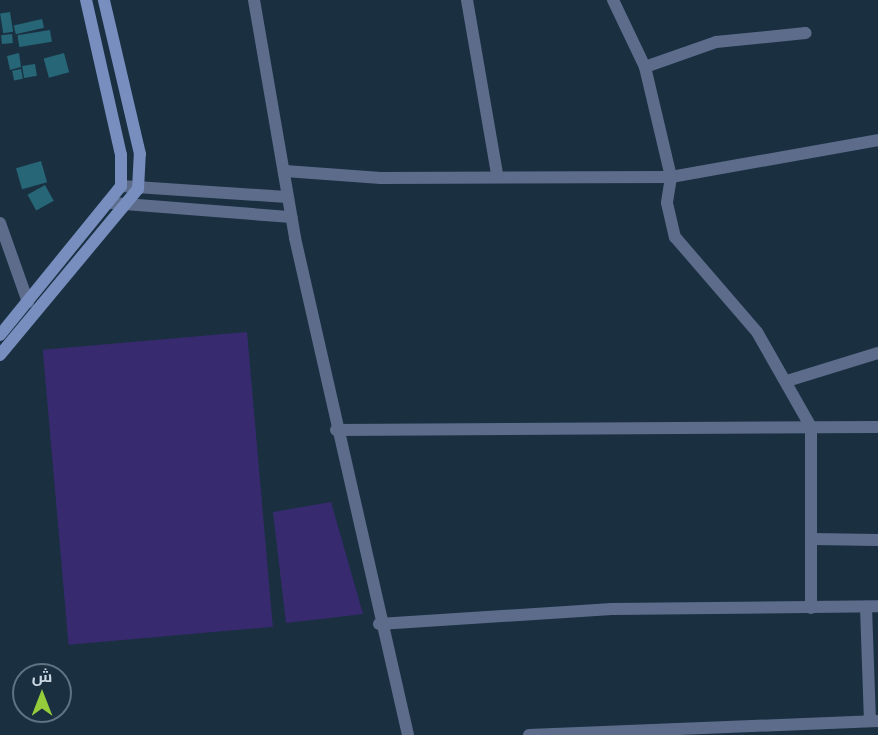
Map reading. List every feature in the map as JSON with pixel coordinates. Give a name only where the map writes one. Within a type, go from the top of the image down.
[{"type":"street","points":[[0,335],[112,203],[121,186],[121,155],[86,0]]},
{"type":"street","points":[[0,355],[128,207],[138,189],[140,154],[104,0]]},
{"type":"street","points":[[254,0],[285,171],[291,217],[379,624],[408,735]]},
{"type":"street","points":[[467,0],[497,174]]},
{"type":"street","points":[[613,0],[645,67],[671,177],[667,203],[675,237],[729,296],[787,381],[811,427],[811,608]]},
{"type":"street","points":[[645,67],[716,42],[806,33]]},
{"type":"street","points":[[285,171],[381,178],[497,174],[671,177],[878,140]]},
{"type":"street","points":[[121,186],[138,189],[287,197]]},
{"type":"street","points":[[112,203],[128,207],[291,217]]},
{"type":"street","points":[[0,223],[28,302]]},
{"type":"street","points":[[787,381],[878,353]]},
{"type":"street","points":[[336,430],[878,427]]},
{"type":"street","points":[[811,539],[878,540]]},
{"type":"street","points":[[379,624],[612,609],[872,606],[874,721],[635,733],[529,735]]},
{"type":"shaded area","points":[[247,332],[273,627],[69,645],[43,350]]},
{"type":"shaded area","points":[[331,502],[363,614],[286,623],[273,512]]},
{"type":"building","points":[[10,12],[13,32],[3,33],[0,14]]},
{"type":"building","points":[[42,19],[44,28],[16,34],[14,26]]},
{"type":"building","points":[[50,30],[52,42],[19,47],[17,35]]},
{"type":"building","points":[[12,34],[13,43],[2,44],[1,35]]},
{"type":"building","points":[[19,53],[21,67],[10,70],[7,56]]},
{"type":"building","points":[[64,53],[69,72],[49,78],[44,58]]},
{"type":"building","points":[[35,64],[37,76],[24,78],[22,66]]},
{"type":"building","points":[[21,69],[23,79],[14,81],[12,71]]},
{"type":"building","points":[[41,161],[47,182],[22,189],[16,168]]},
{"type":"building","points":[[45,185],[54,201],[36,210],[28,195]]}]
